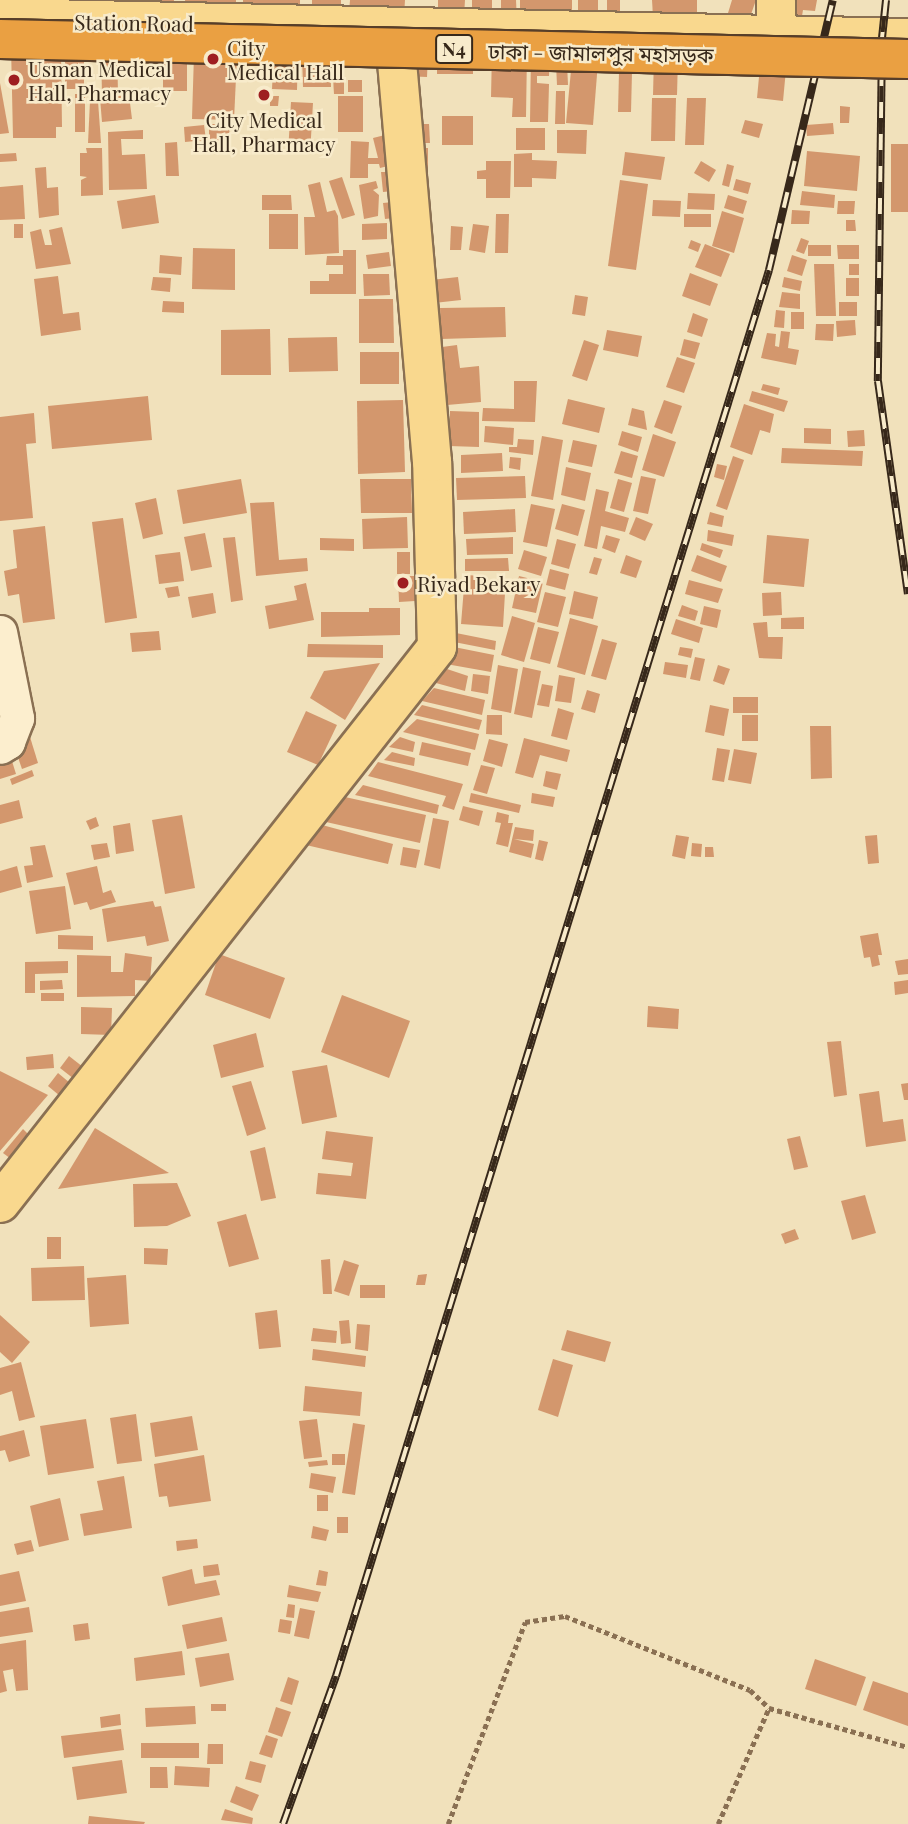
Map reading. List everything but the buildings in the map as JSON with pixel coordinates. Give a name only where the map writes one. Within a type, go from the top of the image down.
[{"type":"highway","name":"ঢাকা - জামালপুর মহাসড়ক","points":[[0,39],[908,60]]},
{"type":"main road","name":"Station Road","points":[[0,18],[61,10],[394,28],[775,16],[908,38]]},
{"type":"main road","points":[[0,1203],[437,647],[432,462],[405,191],[394,28]]},
{"type":"street","points":[[0,632],[17,718],[8,742],[0,747]]},
{"type":"path","points":[[449,1824],[526,1622],[565,1616],[750,1690],[769,1709],[908,1747]]},
{"type":"path","points":[[718,1824],[769,1709]]},
{"type":"railway","points":[[283,1824],[336,1676],[769,270],[833,0]]},
{"type":"railway","points":[[886,0],[882,38],[878,381],[908,594]]},
{"type":"place","name":"City Medical Hall","points":[[213,59]]},
{"type":"place","name":"Usman Medical Hall, Pharmacy","points":[[14,80]]},
{"type":"place","name":"City Medical Hall, Pharmacy","points":[[264,95]]},
{"type":"place","name":"Riyad Bekary","points":[[403,583]]}]
